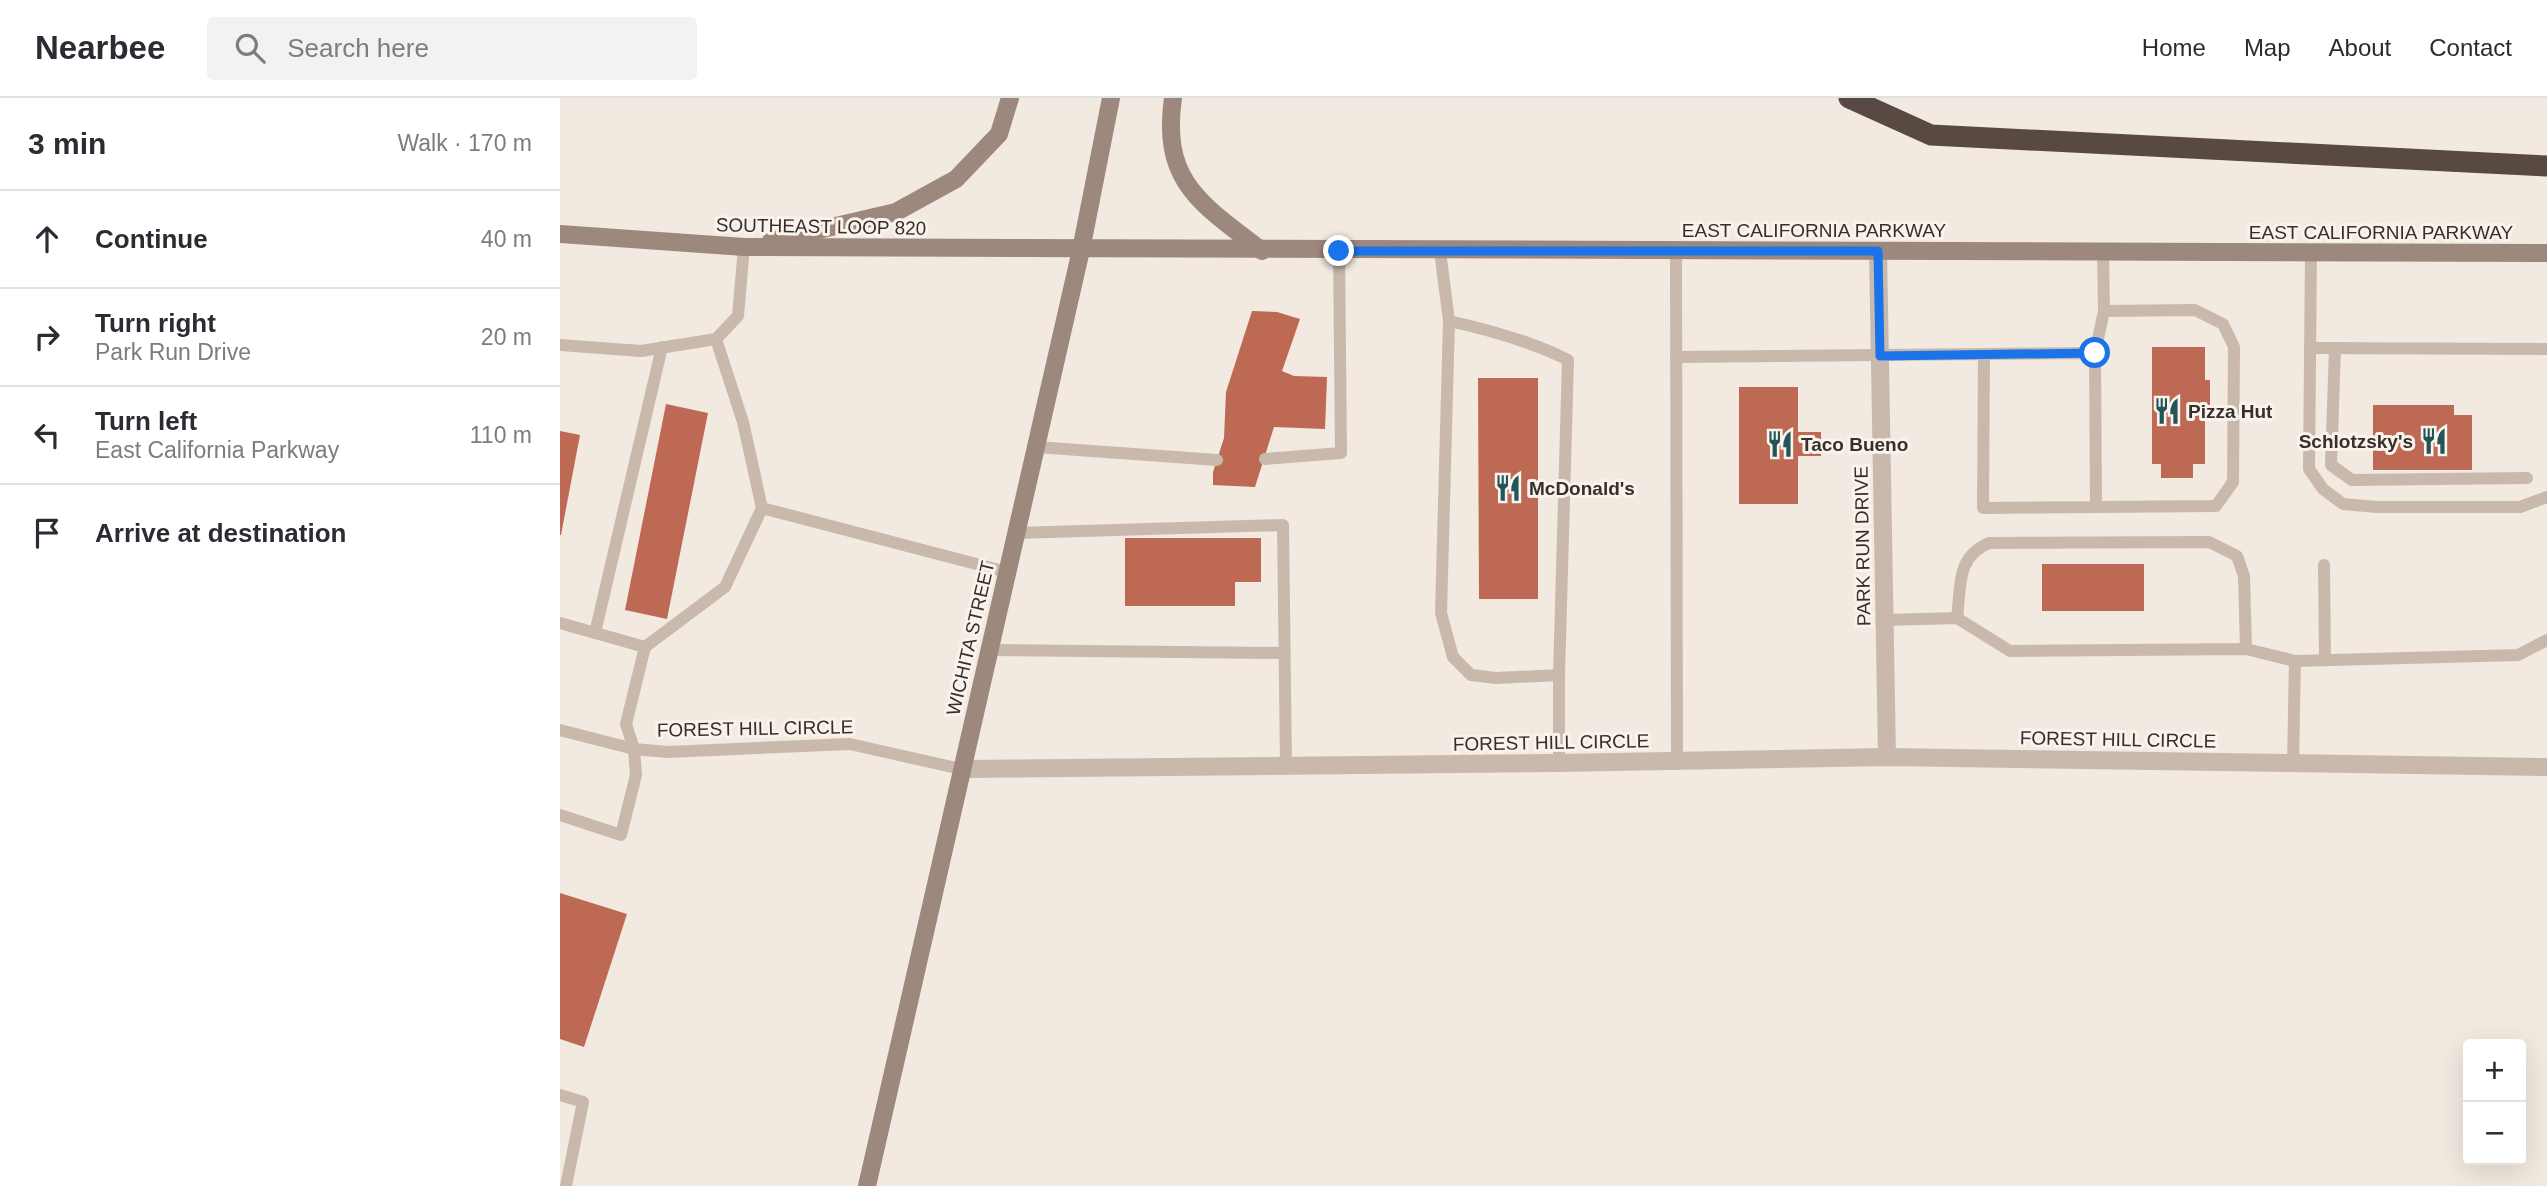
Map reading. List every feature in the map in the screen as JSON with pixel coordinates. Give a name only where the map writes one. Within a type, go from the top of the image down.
[{"type":"highway","points":[[1849,98],[1931,135],[2547,166]]},
{"type":"main road","points":[[744,247],[896,212],[944,186],[956,179],[999,134],[1010,98]]},
{"type":"main road","name":"WICHITA STREET","points":[[867,1186],[1081,250],[1111,98]]},
{"type":"main road","points":[[1173,98],[1169,128],[1179,172],[1204,206],[1262,251]]},
{"type":"main road","name":"SOUTHEAST LOOP 820","points":[[560,234],[744,247],[1081,250]]},
{"type":"main road","name":"EAST CALIFORNIA PARKWAY","points":[[1081,250],[2547,253]]},
{"type":"street","name":"PARK RUN DRIVE","points":[[1878,251],[1886,757]]},
{"type":"street","name":"FOREST HILL CIRCLE","points":[[961,769],[1559,764],[1886,757],[2547,767]]},
{"type":"lane","points":[[560,345],[640,351],[716,338],[738,316],[744,247]]},
{"type":"lane","points":[[1265,459],[1341,453],[1339,251]]},
{"type":"lane","points":[[1440,251],[1449,321],[1441,613],[1453,657],[1471,675],[1496,678],[1559,675]]},
{"type":"lane","points":[[1676,251],[1677,761]]},
{"type":"lane","points":[[2096,506],[2095,353],[2104,310],[2104,252]]},
{"type":"lane","points":[[2312,252],[2309,469],[2323,489],[2343,504],[2376,507],[2519,506],[2547,497]]},
{"type":"lane","points":[[1984,354],[1983,508],[2216,506],[2232,482],[2234,347],[2223,324],[2195,310],[2104,310]]},
{"type":"lane","points":[[1449,321],[1486,329],[1543,348],[1567,360],[1559,764]]},
{"type":"lane","points":[[560,815],[621,835],[636,775],[634,749],[626,724],[645,646],[725,587],[762,508],[743,422],[716,338]]},
{"type":"lane","points":[[594,633],[662,347]]},
{"type":"lane","points":[[2310,348],[2547,349]]},
{"type":"lane","points":[[2335,348],[2332,465],[2342,474],[2352,480],[2528,478]]},
{"type":"lane","points":[[1676,357],[2095,353]]},
{"type":"lane","points":[[1036,447],[1217,460]]},
{"type":"lane","points":[[762,508],[1007,572]]},
{"type":"lane","points":[[1016,533],[1283,525],[1286,766]]},
{"type":"lane","points":[[1957,618],[1964,562],[1975,549],[1989,543],[2209,542],[2237,556],[2244,576],[2246,649]]},
{"type":"lane","points":[[2324,565],[2325,660]]},
{"type":"lane","points":[[1884,620],[1957,618],[2010,652],[2246,649],[2295,661],[2518,655],[2547,640]]},
{"type":"lane","points":[[560,624],[645,646]]},
{"type":"lane","points":[[989,650],[1283,653]]},
{"type":"lane","points":[[2293,763],[2295,661]]},
{"type":"lane","name":"FOREST HILL CIRCLE","points":[[560,730],[634,749],[668,752],[849,744],[961,769]]},
{"type":"lane","points":[[560,1095],[583,1102],[566,1186]]},
{"type":"building","points":[[1252,311],[1277,312],[1300,319],[1282,371],[1294,376],[1327,377],[1325,429],[1274,427],[1255,487],[1213,485],[1213,472],[1224,438],[1226,392]]},
{"type":"building","points":[[2152,347],[2205,347],[2205,380],[2210,380],[2210,408],[2205,408],[2205,464],[2193,464],[2193,478],[2161,478],[2161,464],[2152,464]]},
{"type":"building","name":"McDonald's","points":[[1478,378],[1538,378],[1538,599],[1479,599]]},
{"type":"building","name":"Taco Bueno","points":[[1739,387],[1798,387],[1798,432],[1821,432],[1821,456],[1798,456],[1798,504],[1739,504]]},
{"type":"building","points":[[666,404],[708,413],[667,619],[625,610]]},
{"type":"building","points":[[2373,405],[2454,405],[2454,415],[2472,415],[2472,470],[2373,470]]},
{"type":"building","points":[[560,431],[580,435],[561,535],[560,535]]},
{"type":"building","points":[[1125,538],[1261,538],[1261,582],[1235,582],[1235,606],[1125,606]]},
{"type":"building","points":[[2042,564],[2144,564],[2144,611],[2042,611]]},
{"type":"building","points":[[560,893],[627,914],[584,1047],[560,1039]]},
{"type":"place","name":"Pizza Hut","points":[[2167,411]]},
{"type":"place","name":"Schlotzsky's","points":[[2434,441]]},
{"type":"place","name":"Taco Bueno","points":[[1780,444]]},
{"type":"place","name":"McDonald's","points":[[1508,488]]},
{"type":"route","points":[[1339,251],[1878,251],[1880,356],[2095,353]]}]
